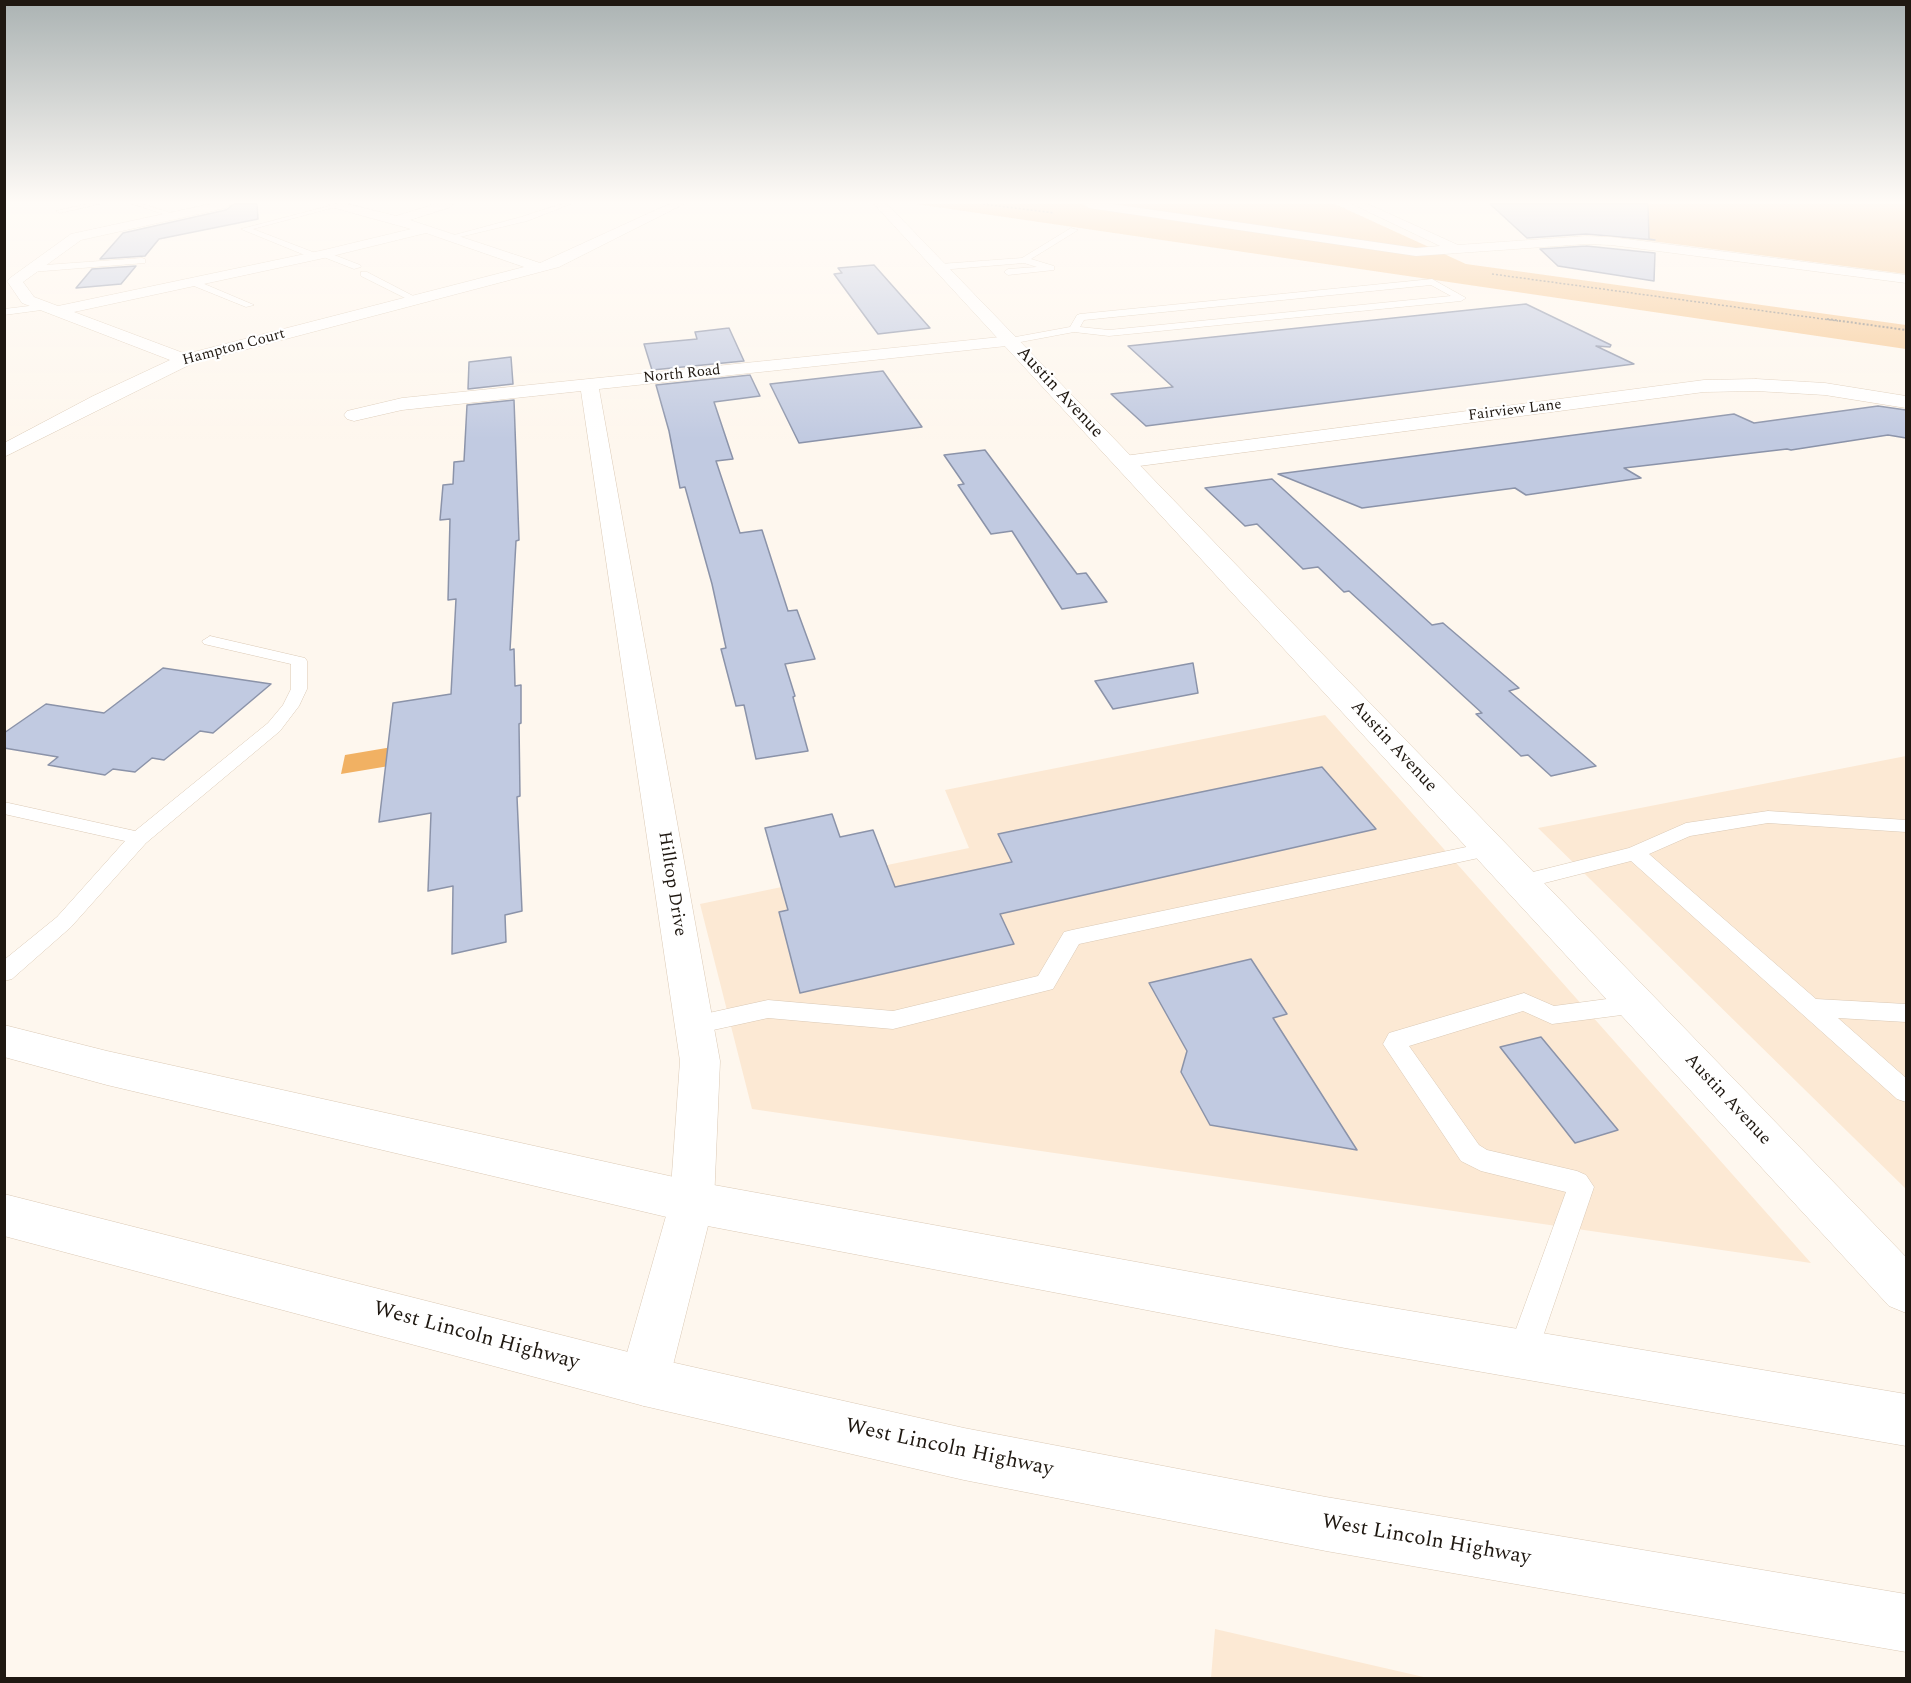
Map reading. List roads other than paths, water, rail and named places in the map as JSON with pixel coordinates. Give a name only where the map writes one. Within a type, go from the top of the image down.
[{"type":"street","points":[[16,283],[28,300],[185,360]]},
{"type":"street","points":[[51,309],[189,283]]},
{"type":"street","name":"Hampton Court","points":[[4,451],[100,400],[185,360],[484,283]]},
{"type":"street","name":"Austin Avenue","points":[[966,283],[1010,341],[1906,1290]]},
{"type":"street","name":"North Road","points":[[354,415],[402,404],[1010,341]]},
{"type":"street","name":"Hilltop Drive","points":[[589,385],[700,1061],[692,1202],[644,1381]]},
{"type":"street","name":"Fairview Lane","points":[[1124,462],[1704,386],[1756,385],[1826,389],[1906,402]]},
{"type":"street","points":[[4,1041],[107,1068],[692,1202],[1346,1324],[1906,1420]]},
{"type":"street","name":"West Lincoln Highway","points":[[4,1215],[644,1381],[964,1454],[1326,1524],[1906,1623]]},
{"type":"lane","points":[[193,283],[249,305]]},
{"type":"lane","points":[[383,283],[416,300]]},
{"type":"lane","points":[[1074,329],[1080,317],[1427,283]]},
{"type":"lane","points":[[1010,341],[1074,329],[1109,333],[1461,298],[1433,283]]},
{"type":"lane","points":[[4,312],[51,309]]},
{"type":"lane","points":[[4,973],[64,922],[139,838],[274,728],[291,706],[299,689],[299,661],[210,641]]},
{"type":"lane","points":[[5,808],[139,838]]},
{"type":"lane","points":[[1521,882],[1635,854],[1686,830],[1768,817],[1906,826]]},
{"type":"lane","points":[[694,1025],[768,1010],[893,1020],[1045,983],[1072,938],[1490,849]]},
{"type":"lane","points":[[1635,854],[1906,1092]]},
{"type":"lane","points":[[1522,1354],[1581,1187],[1577,1183],[1481,1160],[1470,1153],[1395,1044],[1397,1040],[1524,1002],[1552,1015],[1637,1004]]},
{"type":"lane","points":[[1810,1008],[1906,1013]]}]
